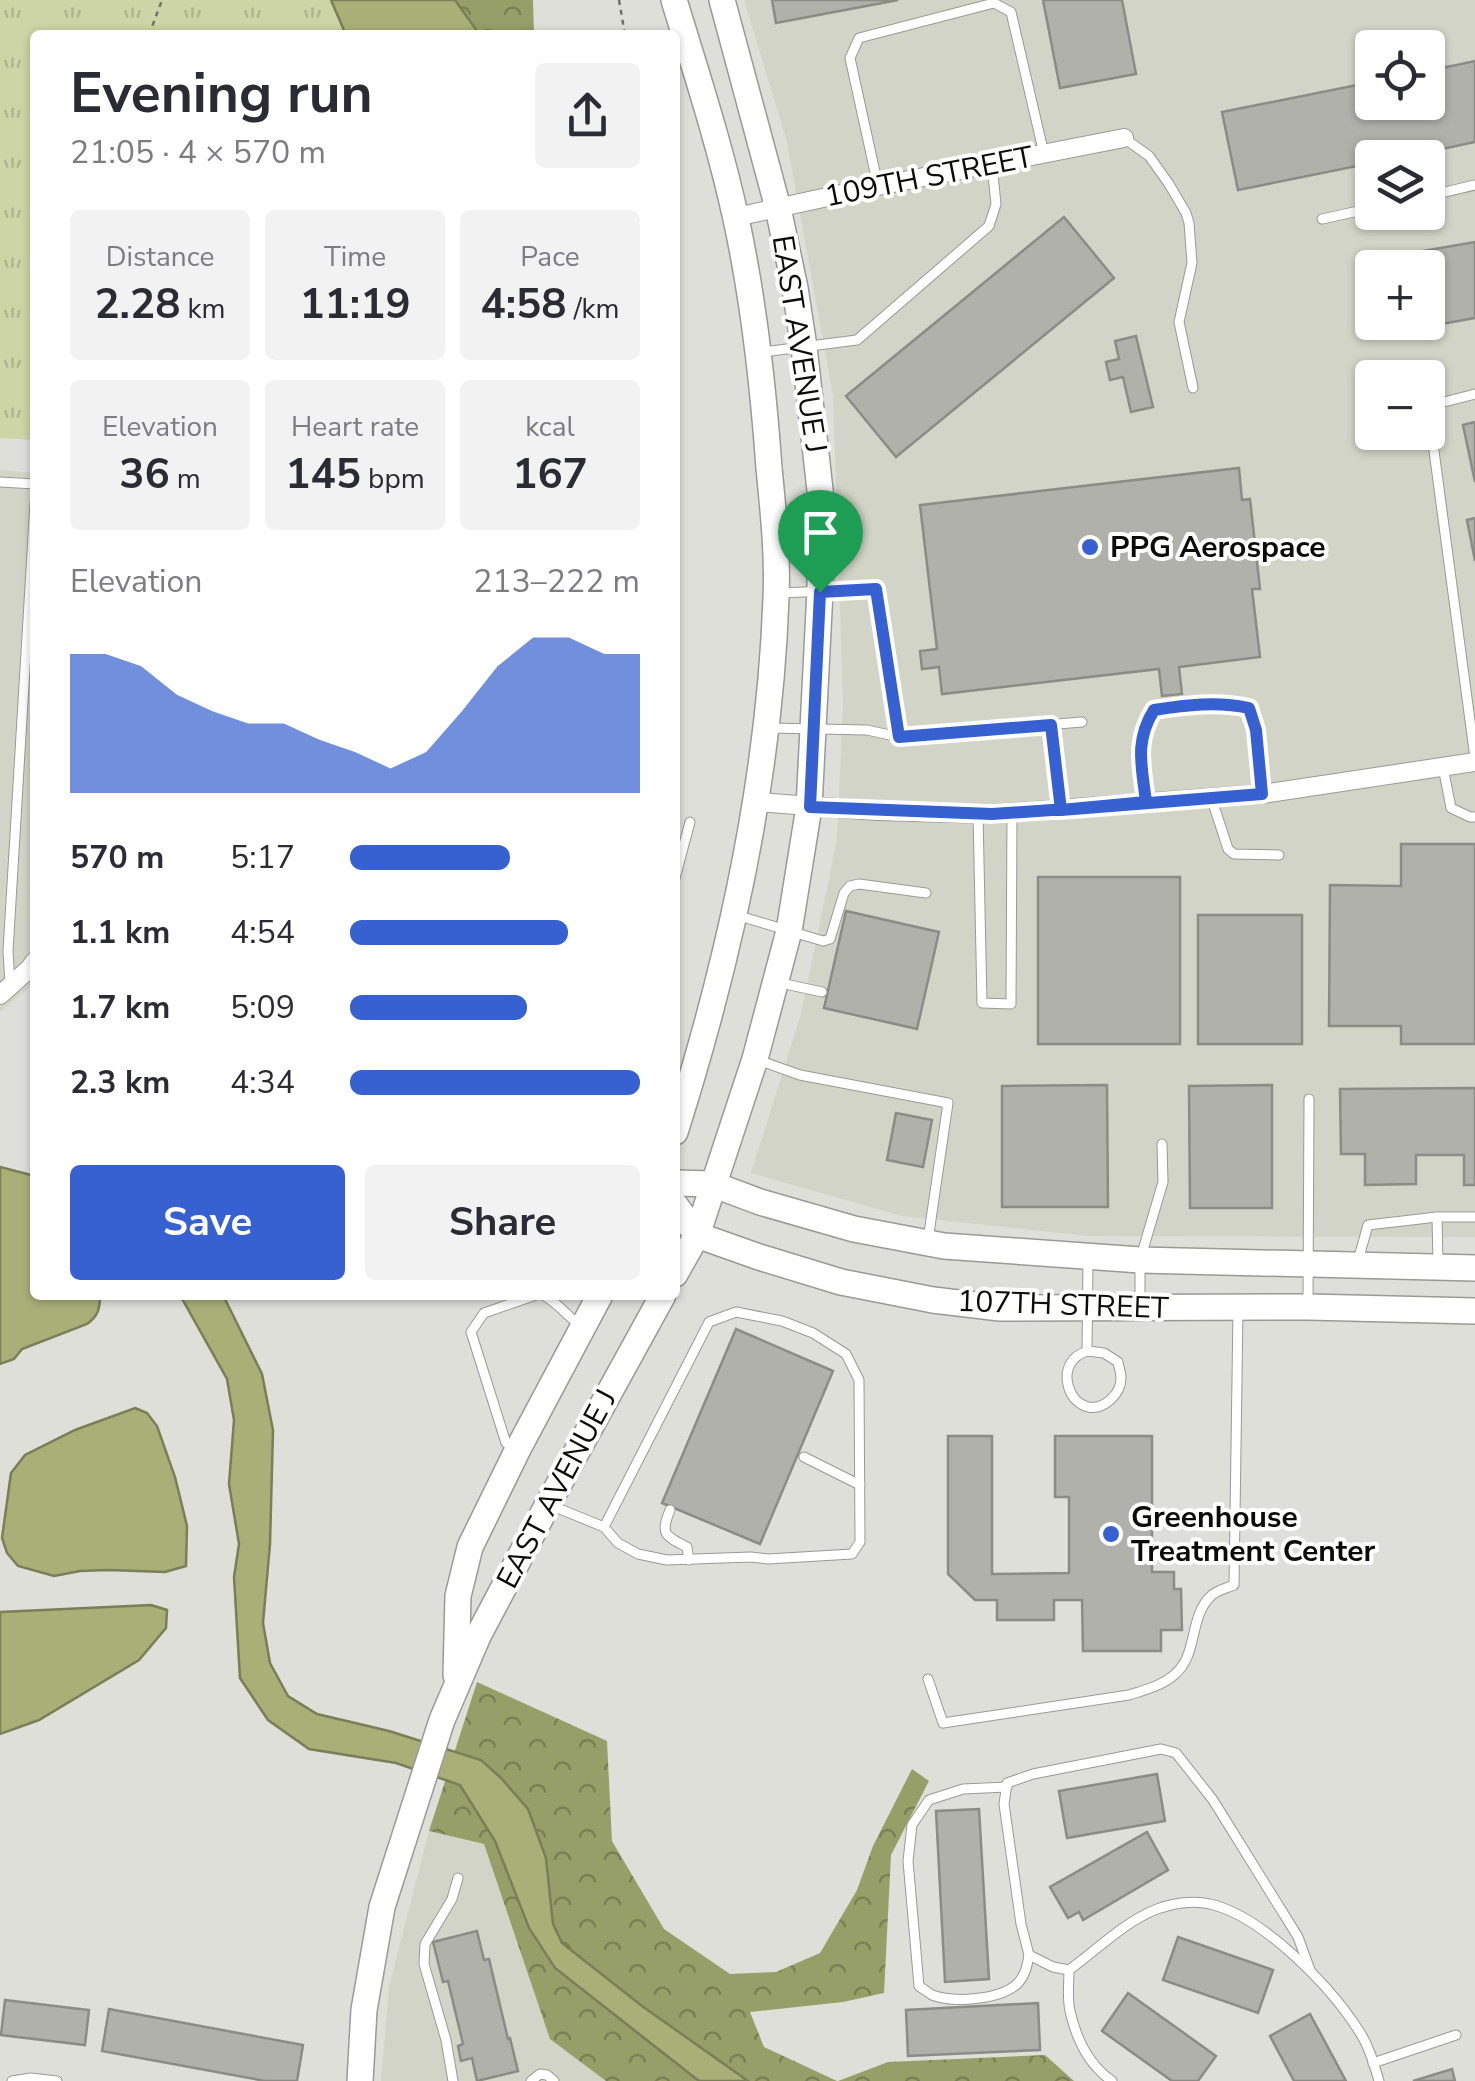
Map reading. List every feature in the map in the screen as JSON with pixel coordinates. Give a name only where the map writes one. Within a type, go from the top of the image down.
[{"type":"street","name":"EAST AVENUE J","points":[[674,0],[736,217],[759,353],[776,593],[767,728],[756,802],[734,914],[680,1116]]},
{"type":"street","name":"EAST AVENUE J","points":[[680,1265],[696,1235],[754,1059],[789,931],[810,807],[820,592],[821,499],[804,347],[778,208],[722,0]]},
{"type":"street","name":"109TH STREET","points":[[736,217],[1124,138]]},
{"type":"street","points":[[756,802],[1012,813],[1262,794],[1475,760]]},
{"type":"street","points":[[5,990],[30,966]]},
{"type":"street","name":"107TH STREET","points":[[680,1184],[712,1184],[854,1230],[963,1248],[1088,1258],[1475,1268]]},
{"type":"street","points":[[680,1212],[696,1235]]},
{"type":"street","name":"107TH STREET","points":[[696,1235],[840,1282],[1000,1308],[1475,1311]]},
{"type":"street","name":"EAST AVENUE J","points":[[456,1685],[458,1596],[470,1547],[597,1300]]},
{"type":"street","name":"EAST AVENUE J","points":[[360,2081],[364,2010],[382,1907],[442,1720],[478,1636],[660,1300]]},
{"type":"lane","points":[[878,186],[850,58],[859,38],[994,3],[1010,12],[1044,154]]},
{"type":"lane","points":[[1124,138],[1148,156],[1169,184],[1189,223],[1192,263],[1179,322],[1193,388]]},
{"type":"lane","points":[[759,353],[857,340],[989,226],[996,204],[992,164]]},
{"type":"lane","points":[[1445,192],[1475,185]]},
{"type":"lane","points":[[1322,220],[1355,212]]},
{"type":"lane","points":[[1475,394],[1428,406],[1475,760]]},
{"type":"lane","points":[[0,482],[30,484]]},
{"type":"lane","points":[[5,990],[30,586]]},
{"type":"lane","points":[[776,593],[876,589],[899,737]]},
{"type":"lane","points":[[1146,802],[1140,744],[1144,726],[1154,710],[1184,706],[1228,703],[1249,708],[1256,730],[1262,794]]},
{"type":"lane","points":[[767,728],[866,730],[899,737],[1082,722]]},
{"type":"lane","points":[[1051,725],[1061,810]]},
{"type":"lane","points":[[1443,767],[1451,808],[1475,817]]},
{"type":"lane","points":[[1212,798],[1228,849],[1234,854],[1279,854]]},
{"type":"lane","points":[[978,814],[982,1003],[1012,1004],[1012,813]]},
{"type":"lane","points":[[680,859],[690,822]]},
{"type":"lane","points":[[734,914],[823,941],[830,939],[844,893],[850,886],[926,892]]},
{"type":"lane","points":[[774,982],[822,992]]},
{"type":"lane","points":[[754,1059],[800,1075],[948,1103],[928,1243]]},
{"type":"lane","points":[[1308,1307],[1309,1099]]},
{"type":"lane","points":[[1140,1308],[1140,1260],[1163,1182],[1162,1144]]},
{"type":"lane","points":[[1437,1217],[1438,1267]]},
{"type":"lane","points":[[1357,1265],[1368,1225],[1475,1217]]},
{"type":"lane","points":[[1086,1350],[1088,1258]]},
{"type":"lane","points":[[518,1449],[506,1443],[471,1332],[484,1313],[524,1300]]},
{"type":"lane","points":[[553,1300],[583,1327]]},
{"type":"lane","points":[[928,1679],[943,1722],[1129,1695],[1157,1686],[1176,1674],[1193,1646],[1204,1607],[1213,1594],[1234,1585],[1238,1308]]},
{"type":"lane","points":[[548,1504],[604,1527],[618,1543],[638,1554],[666,1560],[852,1554],[860,1542],[859,1380],[846,1354],[813,1333],[782,1320],[736,1312],[709,1322],[604,1527]]},
{"type":"lane","points":[[1086,1350],[1104,1353],[1118,1362],[1122,1381],[1115,1397],[1102,1405],[1088,1407],[1075,1399],[1068,1388],[1068,1370],[1074,1358],[1086,1350]]},
{"type":"lane","points":[[804,1457],[860,1485]]},
{"type":"lane","points":[[670,1510],[665,1533],[687,1547],[689,1560]]},
{"type":"lane","points":[[1006,1787],[963,1789],[929,1800],[912,1826],[908,1861],[919,1986],[932,1995],[967,1999],[1006,1992],[1026,1972],[1029,1956],[1004,1804],[1007,1783],[1033,1774],[1161,1749],[1176,1754],[1213,1800],[1298,1937],[1310,1970]]},
{"type":"lane","points":[[452,2081],[446,2040],[424,1964],[425,1944],[452,1899],[458,1878]]},
{"type":"lane","points":[[1112,2081],[1100,2072],[1082,2046],[1069,2008],[1070,1970],[1118,1930],[1158,1908],[1187,1902],[1208,1903],[1252,1923],[1310,1970],[1360,2032],[1379,2081]]},
{"type":"lane","points":[[1029,1956],[1070,1970]]},
{"type":"lane","points":[[1373,2063],[1456,2035]]},
{"type":"lane","points":[[531,2081],[540,2074],[554,2081]]},
{"type":"lane","points":[[12,2081],[57,2081]]},
{"type":"path","points":[[151,30],[162,0]]},
{"type":"path","points":[[619,0],[624,30]]},
{"type":"shaded area","points":[[331,0],[455,0],[476,30],[344,30]]},
{"type":"shaded area","points":[[744,0],[1475,0],[1475,1237],[1089,1236],[902,1216],[751,1173],[801,1014],[837,840],[843,704],[833,395],[787,142]]},
{"type":"shaded area","points":[[0,470],[30,473],[30,987],[0,1012]]},
{"type":"shaded area","points":[[0,1167],[30,1175],[30,1300],[100,1300],[100,1304],[87,1324],[22,1349],[14,1359],[0,1364]]},
{"type":"shaded area","points":[[183,1300],[225,1300],[262,1374],[273,1430],[263,1623],[270,1663],[288,1696],[317,1714],[389,1731],[481,1760],[528,1809],[546,1858],[553,1924],[562,1943],[748,2081],[699,2081],[555,1968],[529,1928],[495,1841],[460,1785],[396,1763],[309,1749],[268,1720],[240,1678],[234,1577],[239,1544],[229,1484],[234,1420],[227,1379]]},
{"type":"shaded area","points":[[135,1408],[147,1413],[157,1426],[175,1477],[187,1526],[186,1566],[165,1572],[80,1571],[54,1576],[18,1566],[7,1553],[2,1538],[11,1473],[25,1455],[75,1430]]},
{"type":"shaded area","points":[[151,1605],[167,1610],[166,1628],[139,1660],[39,1720],[0,1734],[0,1612]]},
{"type":"shaded area","points":[[429,1831],[484,1844],[550,2038],[606,2081],[381,2081],[389,1987]]},
{"type":"green space","points":[[0,0],[331,0],[344,30],[30,30],[30,440],[0,438]]},
{"type":"green space","points":[[455,0],[533,0],[534,30],[476,30]]},
{"type":"green space","points":[[477,1682],[607,1741],[612,1841],[664,1929],[730,1974],[776,1972],[820,1953],[857,1890],[873,1846],[912,1769],[929,1781],[891,1855],[884,1993],[843,2002],[750,2012],[764,2047],[837,2081],[606,2081],[550,2039],[484,1844],[429,1831]]},
{"type":"green space","points":[[1045,2055],[1074,2081],[838,2081],[888,2062]]},
{"type":"building","points":[[772,0],[898,0],[776,23]]},
{"type":"building","points":[[1043,0],[1122,0],[1136,74],[1060,88]]},
{"type":"building","points":[[1475,61],[1475,142],[1445,148],[1445,140],[1355,140],[1355,166],[1238,190],[1222,112],[1355,85],[1355,120],[1445,120],[1445,67]]},
{"type":"building","points":[[1064,217],[1114,278],[896,457],[846,396]]},
{"type":"building","points":[[1475,242],[1475,318],[1445,323],[1445,250],[1429,250]]},
{"type":"building","points":[[1136,336],[1153,407],[1131,412],[1123,377],[1110,380],[1106,362],[1119,359],[1115,341]]},
{"type":"building","points":[[1475,422],[1475,482],[1463,425]]},
{"type":"building","name":"PPG Aerospace","points":[[1239,468],[1242,500],[1250,499],[1260,589],[1252,589],[1260,657],[1179,667],[1182,694],[1162,696],[1159,669],[942,694],[939,667],[922,669],[920,651],[937,649],[920,505]]},
{"type":"building","points":[[1475,518],[1475,561],[1467,520]]},
{"type":"building","points":[[1401,844],[1475,844],[1475,1044],[1401,1044],[1401,1026],[1329,1026],[1330,885],[1401,886]]},
{"type":"building","points":[[1038,877],[1180,877],[1180,1044],[1038,1044]]},
{"type":"building","points":[[846,911],[939,932],[917,1029],[824,1008]]},
{"type":"building","points":[[1198,915],[1302,915],[1302,1044],[1198,1044]]},
{"type":"building","points":[[1107,1085],[1108,1207],[1002,1207],[1002,1086]]},
{"type":"building","points":[[1272,1085],[1272,1208],[1190,1208],[1189,1086]]},
{"type":"building","points":[[1475,1088],[1475,1185],[1464,1185],[1464,1155],[1416,1155],[1416,1184],[1365,1185],[1365,1154],[1341,1154],[1340,1089]]},
{"type":"building","points":[[896,1113],[932,1120],[923,1167],[887,1160]]},
{"type":"building","points":[[736,1329],[833,1371],[760,1544],[662,1503]]},
{"type":"building","name":"Greenhouse Treatment Center","points":[[948,1436],[992,1436],[992,1574],[1069,1573],[1069,1497],[1055,1497],[1055,1436],[1152,1436],[1152,1572],[1174,1572],[1174,1589],[1181,1589],[1182,1630],[1161,1630],[1161,1651],[1083,1651],[1082,1600],[1054,1600],[1054,1620],[997,1620],[997,1600],[975,1600],[948,1574]]},
{"type":"building","points":[[1157,1774],[1165,1821],[1067,1838],[1059,1791]]},
{"type":"building","points":[[979,1809],[989,1979],[945,1982],[936,1811]]},
{"type":"building","points":[[1147,1832],[1168,1870],[1083,1920],[1079,1912],[1068,1918],[1050,1887]]},
{"type":"building","points":[[477,1931],[484,1960],[489,1959],[518,2071],[477,2081],[472,2058],[461,2061],[458,2046],[463,2044],[448,1981],[443,1982],[433,1942]]},
{"type":"building","points":[[1178,1937],[1273,1970],[1258,2013],[1163,1980]]},
{"type":"building","points":[[1128,1993],[1216,2056],[1198,2081],[1172,2081],[1102,2031]]},
{"type":"building","points":[[5,2000],[89,2010],[85,2045],[1,2035]]},
{"type":"building","points":[[1038,2003],[1040,2050],[908,2056],[906,2010]]},
{"type":"building","points":[[109,2009],[303,2045],[297,2081],[265,2081],[102,2051]]},
{"type":"building","points":[[1310,2014],[1346,2081],[1294,2081],[1270,2036]]},
{"type":"building","points":[[1452,2069],[1455,2081],[1413,2081]]},
{"type":"place","name":"PPG Aerospace","points":[[1090,547]]},
{"type":"place","name":"Greenhouse Treatment Center","points":[[1111,1534]]},
{"type":"route","points":[[820,592],[810,807],[992,814],[1061,810],[1146,802],[1140,744],[1144,726],[1154,710],[1228,703],[1249,708],[1256,730],[1262,794],[1061,810],[1051,725],[899,737],[876,589],[820,592]]}]
